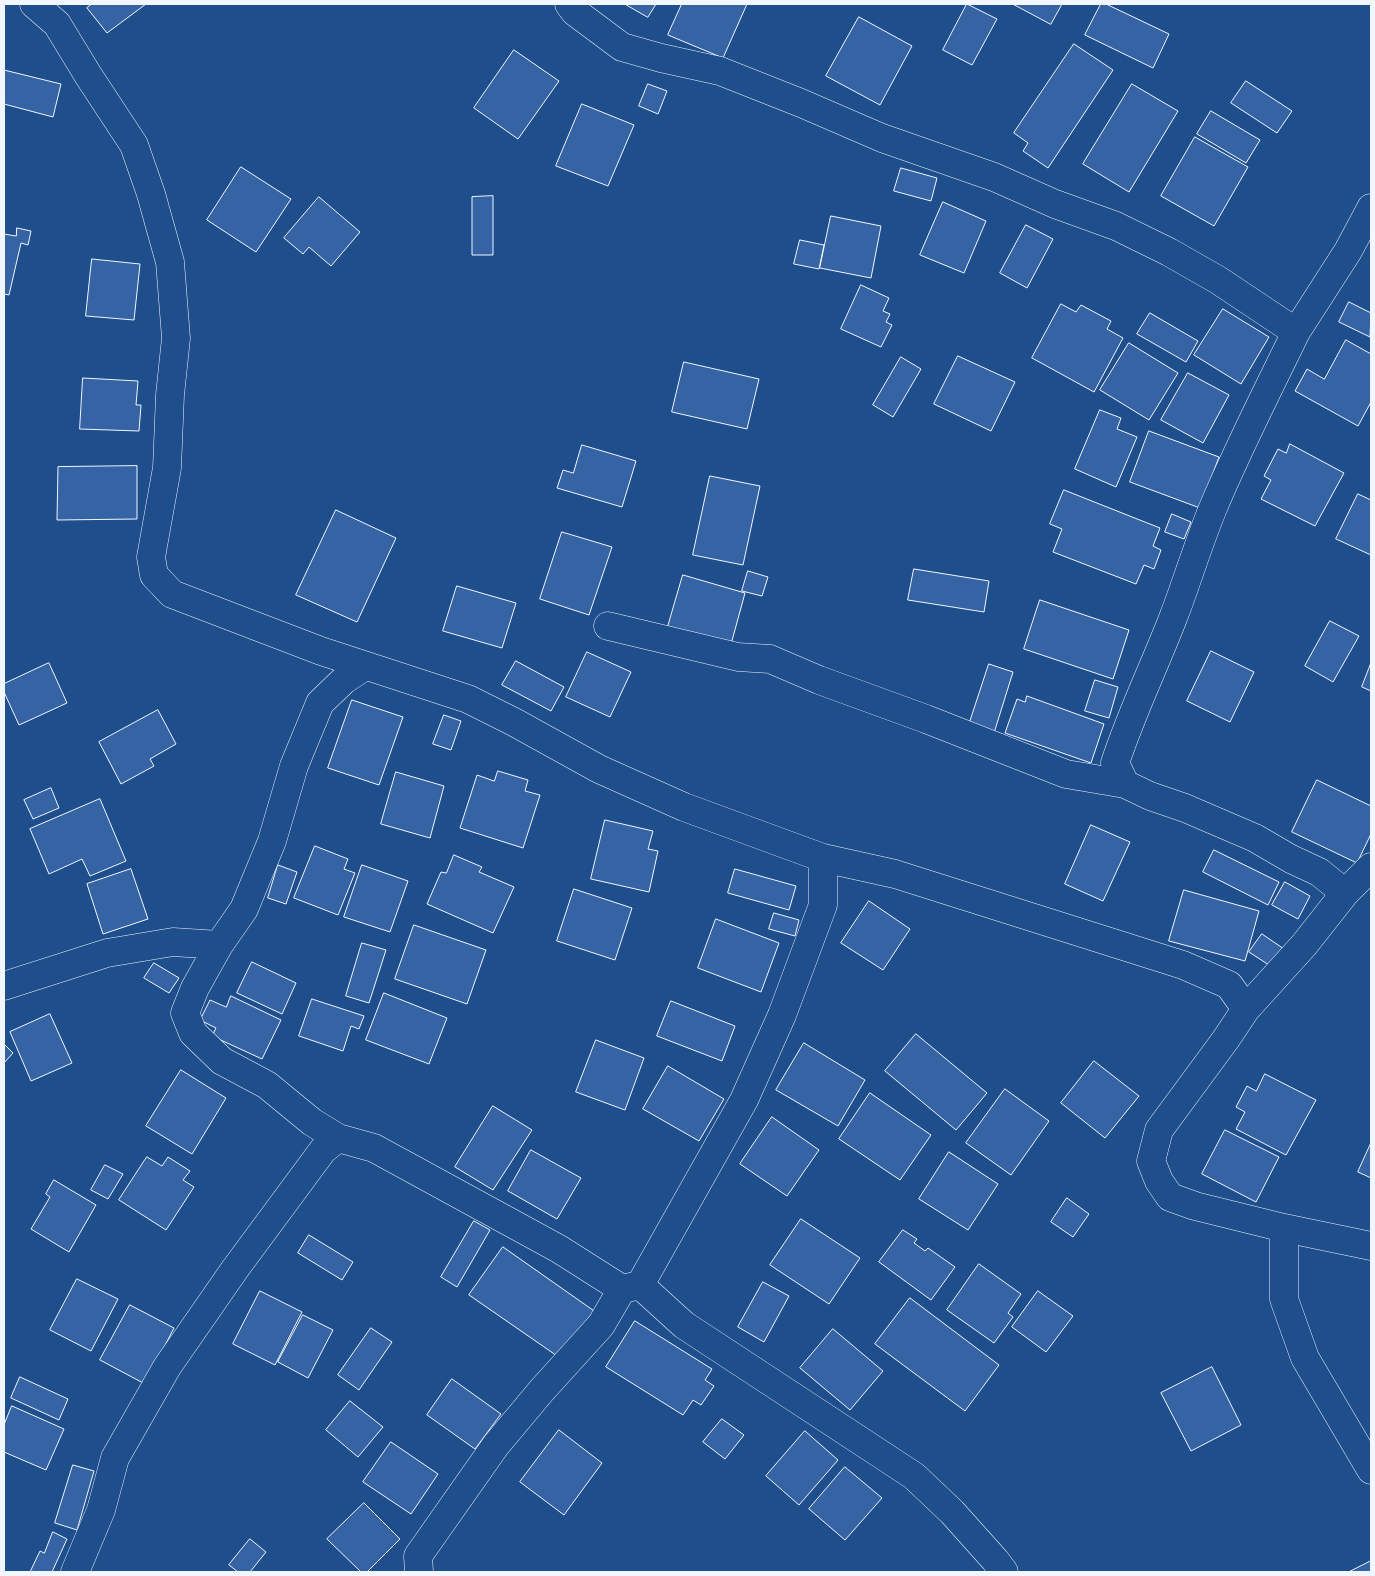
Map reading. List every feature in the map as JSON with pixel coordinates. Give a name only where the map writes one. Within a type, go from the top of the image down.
[{"type":"street","points":[[34,4],[57,24],[134,145],[151,194],[170,262],[176,338],[170,395],[167,468],[151,557],[154,575],[172,594],[321,652],[468,699],[599,769],[684,807],[823,858],[895,874],[1183,965],[1229,985],[1246,1009]]},
{"type":"street","points":[[569,4],[575,12],[622,47],[720,71],[882,138],[994,177],[1054,204],[1116,226],[1169,252],[1218,280],[1296,332]]},
{"type":"street","points":[[1125,784],[1115,763],[1127,724],[1174,617],[1188,572],[1213,508],[1244,438],[1296,332],[1348,251],[1371,208]]},
{"type":"street","points":[[608,626],[738,657],[770,660],[1066,774],[1125,784],[1255,838],[1319,872],[1345,893]]},
{"type":"street","points":[[365,666],[344,680],[320,703],[294,766],[272,841],[244,909],[219,945],[195,988],[186,1013],[193,1033],[222,1061],[267,1085],[312,1122],[338,1138],[374,1148],[631,1287],[684,1325],[914,1476],[952,1512],[996,1560],[1004,1572]]},
{"type":"street","points":[[419,1572],[418,1556],[496,1445],[542,1390],[601,1325],[631,1287],[744,1100],[782,1015],[823,905],[823,858]]},
{"type":"street","points":[[1371,867],[1345,893],[1304,944],[1246,1009],[1159,1130],[1152,1161],[1159,1181],[1170,1198],[1284,1228],[1371,1246]]},
{"type":"street","points":[[4,986],[107,953],[172,942],[219,945]]},
{"type":"street","points":[[75,1572],[101,1510],[115,1458],[167,1367],[235,1269],[323,1150],[338,1138]]},
{"type":"street","points":[[1284,1228],[1284,1299],[1286,1307],[1305,1358],[1371,1470]]},
{"type":"building","points":[[92,4],[146,4],[107,33],[87,8]]},
{"type":"building","points":[[625,4],[656,4],[648,17]]},
{"type":"building","points":[[682,4],[747,4],[723,58],[668,35]]},
{"type":"building","points":[[967,4],[997,19],[972,65],[943,50]]},
{"type":"building","points":[[1013,4],[1062,4],[1051,24]]},
{"type":"building","points":[[1101,4],[1106,4],[1169,34],[1153,68],[1085,35]]},
{"type":"building","points":[[859,17],[912,46],[880,105],[826,76]]},
{"type":"building","points":[[1074,44],[1113,70],[1048,168],[1023,151],[1028,143],[1014,133]]},
{"type":"building","points":[[514,50],[559,81],[518,139],[474,108]]},
{"type":"building","points":[[4,70],[61,84],[53,117],[4,104]]},
{"type":"building","points":[[1246,81],[1292,111],[1277,133],[1231,103]]},
{"type":"building","points":[[648,84],[667,91],[658,114],[639,106]]},
{"type":"building","points":[[1132,84],[1178,111],[1129,192],[1083,164]]},
{"type":"building","points":[[582,104],[634,125],[608,186],[556,166]]},
{"type":"building","points":[[1211,111],[1260,140],[1246,163],[1197,134]]},
{"type":"building","points":[[1195,137],[1248,167],[1214,226],[1161,196]]},
{"type":"building","points":[[241,167],[291,199],[256,252],[207,220]]},
{"type":"building","points":[[901,168],[937,178],[931,201],[894,191]]},
{"type":"building","points":[[493,196],[493,255],[472,255],[472,197]]},
{"type":"building","points":[[319,197],[360,232],[331,266],[309,247],[303,254],[284,238]]},
{"type":"building","points":[[943,202],[986,221],[964,273],[920,255]]},
{"type":"building","points":[[831,216],[881,226],[871,278],[820,268]]},
{"type":"building","points":[[1026,225],[1053,239],[1027,288],[1000,273]]},
{"type":"building","points":[[17,228],[31,231],[28,245],[21,243],[9,295],[4,294],[4,234],[16,236]]},
{"type":"building","points":[[800,240],[824,245],[819,269],[794,264]]},
{"type":"building","points":[[92,259],[140,264],[134,320],[86,316]]},
{"type":"building","points":[[861,285],[889,298],[883,311],[890,314],[886,322],[892,325],[881,347],[841,329]]},
{"type":"building","points":[[1349,302],[1371,313],[1370,337],[1339,322]]},
{"type":"building","points":[[1061,304],[1076,312],[1081,305],[1111,321],[1107,329],[1123,338],[1094,392],[1032,358]]},
{"type":"building","points":[[1223,309],[1269,337],[1241,384],[1194,355]]},
{"type":"building","points":[[1150,313],[1198,341],[1186,362],[1137,334]]},
{"type":"building","points":[[1346,340],[1371,354],[1371,402],[1358,426],[1295,391],[1307,369],[1324,379]]},
{"type":"building","points":[[1129,343],[1178,373],[1149,420],[1100,390]]},
{"type":"building","points":[[958,356],[1015,382],[991,431],[934,404]]},
{"type":"building","points":[[901,357],[921,369],[893,417],[873,405]]},
{"type":"building","points":[[684,362],[759,379],[747,429],[672,412]]},
{"type":"building","points":[[1188,373],[1229,395],[1203,443],[1161,420]]},
{"type":"building","points":[[83,378],[138,381],[136,405],[141,405],[139,431],[80,429]]},
{"type":"building","points":[[1100,410],[1121,418],[1117,429],[1137,437],[1116,487],[1075,469]]},
{"type":"building","points":[[1149,431],[1219,457],[1200,508],[1130,482]]},
{"type":"building","points":[[1290,444],[1344,473],[1315,526],[1261,499],[1271,480],[1264,476],[1278,449],[1286,453]]},
{"type":"building","points":[[582,445],[636,461],[622,507],[557,488],[563,470],[573,473]]},
{"type":"building","points":[[137,466],[137,519],[57,520],[58,467]]},
{"type":"building","points":[[710,476],[760,486],[743,565],[693,555]]},
{"type":"building","points":[[1064,490],[1160,528],[1153,546],[1161,550],[1154,569],[1144,565],[1136,584],[1053,552],[1062,529],[1050,524]]},
{"type":"building","points":[[1358,494],[1371,500],[1371,555],[1336,539]]},
{"type":"building","points":[[336,510],[396,538],[357,622],[296,595]]},
{"type":"building","points":[[1172,514],[1191,522],[1184,539],[1165,532]]},
{"type":"building","points":[[562,532],[612,547],[589,615],[540,599]]},
{"type":"building","points":[[914,569],[989,581],[984,612],[908,600]]},
{"type":"building","points":[[748,571],[768,577],[762,596],[742,591]]},
{"type":"building","points":[[683,575],[745,593],[730,648],[667,630]]},
{"type":"building","points":[[457,586],[516,603],[502,648],[443,631]]},
{"type":"building","points":[[1040,600],[1129,630],[1113,679],[1024,649]]},
{"type":"building","points":[[1330,621],[1359,636],[1333,682],[1305,666]]},
{"type":"building","points":[[1211,651],[1254,672],[1230,722],[1187,701]]},
{"type":"building","points":[[587,652],[631,672],[610,717],[566,697]]},
{"type":"building","points":[[516,661],[564,687],[551,711],[502,685]]},
{"type":"building","points":[[49,663],[67,703],[19,725],[4,692],[4,684]]},
{"type":"building","points":[[1371,663],[1371,691],[1362,687]]},
{"type":"building","points":[[989,664],[1013,672],[994,733],[969,725]]},
{"type":"building","points":[[1095,680],[1118,687],[1109,718],[1085,711]]},
{"type":"building","points":[[1027,696],[1104,724],[1091,763],[1005,733],[1017,699],[1025,702]]},
{"type":"building","points":[[352,700],[403,717],[379,785],[328,768]]},
{"type":"building","points":[[158,710],[176,744],[150,759],[154,766],[121,784],[99,742]]},
{"type":"building","points":[[444,715],[461,721],[451,750],[433,744]]},
{"type":"building","points":[[498,771],[528,780],[525,791],[540,795],[523,848],[460,828],[477,775],[494,781]]},
{"type":"building","points":[[396,772],[444,786],[430,838],[381,824]]},
{"type":"building","points":[[1317,780],[1371,806],[1371,834],[1357,863],[1292,832]]},
{"type":"building","points":[[51,788],[59,808],[33,819],[24,800]]},
{"type":"building","points":[[100,799],[126,861],[90,876],[82,859],[49,874],[30,829]]},
{"type":"building","points":[[605,820],[653,831],[648,849],[658,851],[649,892],[591,879]]},
{"type":"building","points":[[1091,825],[1130,842],[1103,901],[1065,884]]},
{"type":"building","points":[[315,846],[348,859],[344,869],[355,873],[338,915],[294,898]]},
{"type":"building","points":[[1214,850],[1279,882],[1268,905],[1203,872]]},
{"type":"building","points":[[454,855],[482,867],[479,872],[514,887],[493,933],[427,904],[441,872],[446,873]]},
{"type":"building","points":[[278,865],[297,872],[286,904],[268,898]]},
{"type":"building","points":[[362,865],[408,881],[390,932],[344,917]]},
{"type":"building","points":[[131,869],[148,919],[103,934],[87,884]]},
{"type":"building","points":[[735,869],[796,886],[789,910],[728,893]]},
{"type":"building","points":[[1285,882],[1310,896],[1298,919],[1272,905]]},
{"type":"building","points":[[574,889],[632,908],[615,960],[557,941]]},
{"type":"building","points":[[1184,890],[1259,911],[1245,961],[1169,941]]},
{"type":"building","points":[[869,901],[910,929],[883,970],[841,943]]},
{"type":"building","points":[[774,913],[799,920],[795,936],[769,929]]},
{"type":"building","points":[[716,919],[779,943],[761,992],[698,968]]},
{"type":"building","points":[[414,925],[486,950],[467,1004],[395,979]]},
{"type":"building","points":[[1262,934],[1284,949],[1272,967],[1249,952]]},
{"type":"building","points":[[362,943],[386,950],[369,1003],[346,996]]},
{"type":"building","points":[[252,962],[296,983],[282,1014],[237,993]]},
{"type":"building","points":[[154,963],[179,978],[169,993],[144,978]]},
{"type":"building","points":[[384,993],[447,1018],[429,1064],[366,1040]]},
{"type":"building","points":[[231,996],[281,1020],[262,1059],[212,1036],[216,1028],[200,1020],[210,1000],[226,1007]]},
{"type":"building","points":[[312,999],[364,1016],[359,1029],[351,1026],[343,1051],[299,1036]]},
{"type":"building","points":[[671,1001],[735,1026],[722,1061],[657,1036]]},
{"type":"building","points":[[50,1014],[72,1063],[31,1081],[10,1032]]},
{"type":"building","points":[[916,1034],[987,1093],[956,1130],[885,1071]]},
{"type":"building","points":[[596,1040],[644,1058],[625,1110],[576,1092]]},
{"type":"building","points":[[804,1043],[865,1080],[838,1126],[776,1090]]},
{"type":"building","points":[[4,1044],[13,1053],[4,1063]]},
{"type":"building","points":[[1094,1061],[1139,1096],[1105,1138],[1061,1103]]},
{"type":"building","points":[[668,1066],[724,1099],[699,1141],[643,1109]]},
{"type":"building","points":[[181,1070],[226,1098],[192,1154],[146,1126]]},
{"type":"building","points":[[1265,1074],[1316,1100],[1286,1155],[1236,1129],[1245,1112],[1236,1107],[1247,1086],[1256,1091]]},
{"type":"building","points":[[1005,1089],[1049,1121],[1011,1175],[966,1143]]},
{"type":"building","points":[[870,1093],[931,1135],[900,1180],[839,1139]]},
{"type":"building","points":[[493,1106],[532,1130],[493,1190],[455,1167]]},
{"type":"building","points":[[772,1117],[819,1150],[787,1196],[740,1164]]},
{"type":"building","points":[[1225,1130],[1279,1157],[1256,1202],[1202,1174]]},
{"type":"building","points":[[1371,1143],[1371,1178],[1358,1172]]},
{"type":"building","points":[[531,1150],[581,1178],[557,1219],[508,1191]]},
{"type":"building","points":[[949,1152],[998,1184],[968,1230],[919,1199]]},
{"type":"building","points":[[147,1157],[162,1166],[168,1157],[190,1171],[183,1180],[194,1187],[166,1230],[119,1200]]},
{"type":"building","points":[[105,1165],[123,1174],[108,1199],[91,1190]]},
{"type":"building","points":[[54,1180],[96,1205],[69,1252],[31,1229],[50,1197],[46,1194]]},
{"type":"building","points":[[1067,1198],[1089,1214],[1073,1237],[1051,1222]]},
{"type":"building","points":[[801,1219],[860,1258],[829,1304],[770,1265]]},
{"type":"building","points":[[474,1221],[490,1230],[457,1287],[441,1277]]},
{"type":"building","points":[[903,1230],[917,1239],[914,1243],[925,1251],[928,1248],[955,1267],[931,1300],[879,1262]]},
{"type":"building","points":[[309,1235],[353,1262],[342,1280],[298,1253]]},
{"type":"building","points":[[503,1247],[597,1313],[563,1360],[469,1295]]},
{"type":"building","points":[[979,1264],[1021,1294],[1008,1313],[1013,1317],[994,1343],[947,1310]]},
{"type":"building","points":[[77,1279],[118,1299],[91,1351],[50,1330]]},
{"type":"building","points":[[763,1282],[789,1296],[764,1342],[738,1327]]},
{"type":"building","points":[[260,1291],[302,1312],[275,1365],[233,1344]]},
{"type":"building","points":[[1038,1291],[1073,1316],[1046,1352],[1012,1327]]},
{"type":"building","points":[[910,1298],[999,1365],[965,1411],[875,1344]]},
{"type":"building","points":[[130,1305],[174,1328],[145,1384],[100,1360]]},
{"type":"building","points":[[303,1315],[333,1330],[308,1378],[278,1362]]},
{"type":"building","points":[[635,1321],[712,1369],[705,1380],[714,1386],[701,1405],[693,1400],[683,1415],[606,1367]]},
{"type":"building","points":[[371,1328],[392,1342],[359,1390],[338,1375]]},
{"type":"building","points":[[833,1329],[883,1371],[850,1410],[800,1368]]},
{"type":"building","points":[[1212,1367],[1241,1425],[1191,1451],[1161,1393]]},
{"type":"building","points":[[20,1377],[68,1399],[59,1420],[11,1398]]},
{"type":"building","points":[[452,1379],[501,1414],[475,1449],[427,1415]]},
{"type":"building","points":[[350,1401],[383,1427],[358,1457],[326,1430]]},
{"type":"building","points":[[12,1406],[64,1429],[46,1470],[4,1452],[4,1425]]},
{"type":"building","points":[[722,1419],[744,1435],[725,1459],[703,1442]]},
{"type":"building","points":[[559,1430],[602,1463],[564,1515],[520,1482]]},
{"type":"building","points":[[805,1431],[838,1460],[799,1505],[766,1476]]},
{"type":"building","points":[[391,1442],[438,1474],[411,1514],[363,1482]]},
{"type":"building","points":[[73,1465],[94,1471],[77,1530],[55,1523]]},
{"type":"building","points":[[845,1467],[882,1498],[845,1540],[809,1509]]},
{"type":"building","points":[[364,1503],[400,1539],[367,1572],[361,1572],[327,1539]]},
{"type":"building","points":[[53,1532],[67,1539],[52,1572],[30,1572],[40,1551],[44,1553]]},
{"type":"building","points":[[250,1539],[266,1552],[250,1572],[238,1572],[229,1565]]},
{"type":"building","points":[[1371,1561],[1371,1572],[1349,1572]]}]
